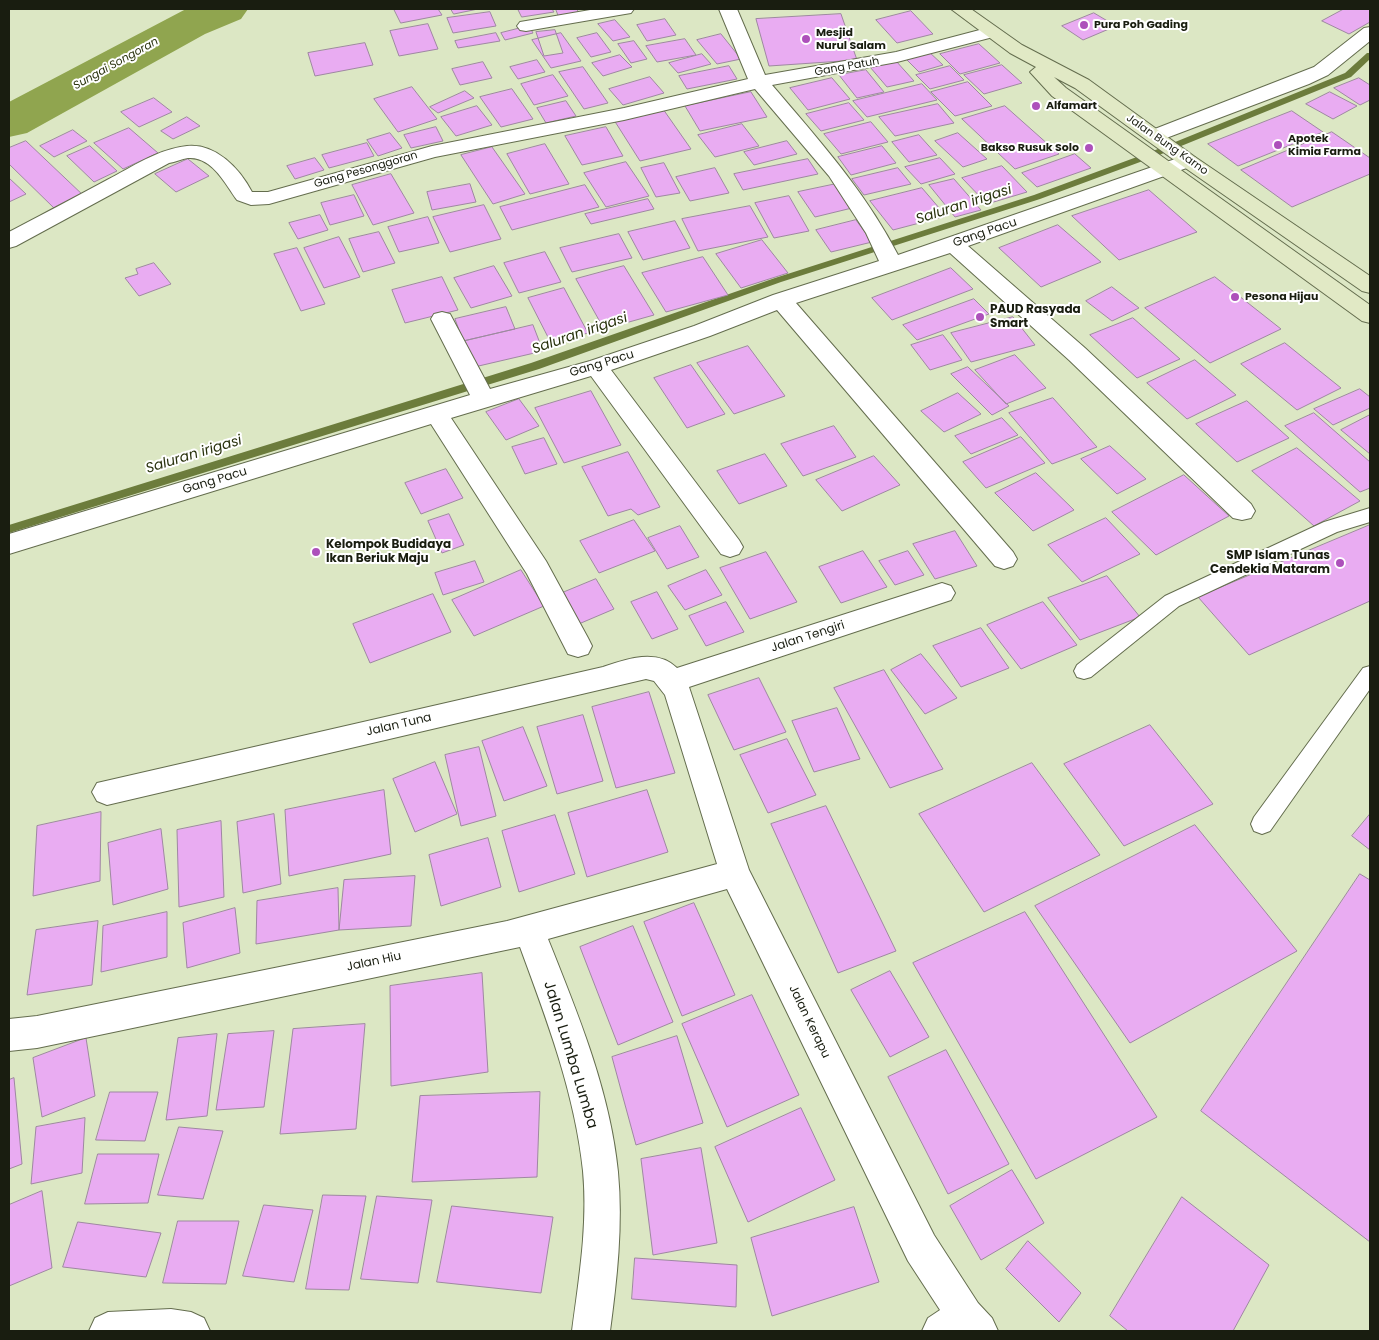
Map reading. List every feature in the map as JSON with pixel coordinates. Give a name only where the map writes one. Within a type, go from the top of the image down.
[{"type":"main road","name":"Jalan Bung Karno","points":[[960,9],[1016,49],[1082,84],[1158,139],[1174,163],[1370,286]]},
{"type":"main road","points":[[1016,49],[1059,92],[1139,150],[1174,163],[1370,316]]},
{"type":"street","points":[[526,26],[625,9]]},
{"type":"street","points":[[728,9],[759,82],[837,173],[876,233],[889,258]]},
{"type":"street","name":"Gang Patuh","points":[[759,82],[897,57],[991,32]]},
{"type":"street","points":[[1158,139],[1321,71],[1370,32]]},
{"type":"street","name":"Gang Pesonggoran","points":[[9,241],[162,159],[177,154],[201,153],[216,161],[235,178],[244,196],[270,198],[416,156],[633,112],[759,82]]},
{"type":"street","name":"Gang Pacu","points":[[9,544],[436,414],[478,389],[596,367],[702,331],[889,258],[953,244],[1174,163]]},
{"type":"street","points":[[953,244],[1076,354],[1242,511]]},
{"type":"street","points":[[781,300],[1004,558]]},
{"type":"street","points":[[442,319],[478,389]]},
{"type":"street","points":[[596,367],[730,548]]},
{"type":"street","points":[[436,414],[537,568],[578,646]]},
{"type":"street","name":"Jalan Tengiri","points":[[676,687],[942,593]]},
{"type":"street","name":"Jalan Tuna","points":[[107,792],[603,678],[641,666],[656,668],[676,687]]},
{"type":"street","name":"Jalan Kerapu","points":[[676,687],[735,873],[962,1326]]},
{"type":"street","name":"Jalan Hiu","points":[[9,1035],[37,1032],[529,930],[735,873]]},
{"type":"street","name":"Jalan Lumba Lumba","points":[[529,930],[575,1060],[589,1110],[598,1157],[602,1207],[591,1331]]},
{"type":"street","points":[[108,1331],[171,1328],[191,1331]]},
{"type":"lane","points":[[1084,671],[1133,630],[1172,601],[1331,527],[1370,515]]},
{"type":"lane","points":[[1262,824],[1370,674]]},
{"type":"building","points":[[394,9],[438,9],[442,15],[401,23]]},
{"type":"building","points":[[451,9],[478,9],[454,14]]},
{"type":"building","points":[[518,9],[552,9],[554,12],[522,17]]},
{"type":"building","points":[[556,9],[577,9],[579,14],[559,17]]},
{"type":"building","points":[[1344,9],[1370,9],[1370,22],[1349,34],[1322,21]]},
{"type":"building","points":[[911,11],[933,34],[897,43],[876,20]]},
{"type":"building","points":[[490,12],[496,26],[453,33],[447,18]]},
{"type":"building","points":[[1094,13],[1116,26],[1083,40],[1062,26]]},
{"type":"building","name":"Mesjid Nurul Salam","points":[[841,14],[857,60],[769,66],[756,19]]},
{"type":"building","points":[[665,19],[676,35],[647,41],[637,25]]},
{"type":"building","points":[[615,20],[630,37],[613,41],[598,24]]},
{"type":"building","points":[[428,24],[438,49],[399,56],[390,31]]},
{"type":"building","points":[[529,26],[533,33],[505,40],[501,33]]},
{"type":"building","points":[[555,30],[563,53],[544,56],[536,32]]},
{"type":"building","points":[[496,33],[500,41],[458,48],[455,41]]},
{"type":"building","points":[[561,33],[581,61],[551,68],[532,40]]},
{"type":"building","points":[[597,33],[611,52],[591,57],[577,38]]},
{"type":"building","points":[[721,34],[741,59],[717,64],[697,40]]},
{"type":"building","points":[[685,39],[696,55],[657,62],[646,46]]},
{"type":"building","points":[[634,41],[647,59],[631,63],[618,44]]},
{"type":"building","points":[[365,43],[373,65],[315,76],[308,53]]},
{"type":"building","points":[[979,44],[1000,63],[960,74],[940,54]]},
{"type":"building","points":[[928,51],[943,65],[919,72],[904,57]]},
{"type":"building","points":[[702,54],[711,64],[678,73],[669,63]]},
{"type":"building","points":[[620,55],[632,67],[603,76],[592,63]]},
{"type":"building","points":[[537,60],[545,72],[518,79],[510,67]]},
{"type":"building","points":[[896,61],[914,81],[887,87],[870,67]]},
{"type":"building","points":[[483,62],[492,78],[460,85],[452,69]]},
{"type":"building","points":[[1002,65],[1022,83],[984,94],[964,75]]},
{"type":"building","points":[[729,66],[737,79],[687,89],[679,76]]},
{"type":"building","points":[[950,66],[964,80],[930,89],[916,75]]},
{"type":"building","points":[[583,67],[608,103],[584,109],[559,72]]},
{"type":"building","points":[[866,70],[884,92],[857,98],[839,75]]},
{"type":"building","points":[[553,75],[568,96],[534,105],[521,84]]},
{"type":"building","points":[[650,77],[664,93],[623,105],[609,89]]},
{"type":"building","points":[[832,78],[850,99],[808,110],[790,88]]},
{"type":"building","points":[[1359,78],[1370,85],[1370,100],[1360,105],[1334,88]]},
{"type":"building","points":[[968,82],[992,106],[955,116],[931,92]]},
{"type":"building","points":[[922,84],[937,100],[867,117],[853,101]]},
{"type":"building","points":[[412,87],[437,119],[398,132],[374,99]]},
{"type":"building","points":[[512,89],[533,119],[501,127],[480,97]]},
{"type":"building","points":[[465,91],[474,98],[438,113],[430,107]]},
{"type":"building","points":[[751,92],[767,117],[700,131],[685,106]]},
{"type":"building","points":[[1330,92],[1357,106],[1333,119],[1306,104]]},
{"type":"building","points":[[154,98],[172,112],[139,127],[121,112]]},
{"type":"building","points":[[566,101],[576,116],[546,123],[537,108]]},
{"type":"building","points":[[849,103],[864,120],[821,131],[806,114]]},
{"type":"building","points":[[938,104],[954,123],[895,136],[879,117]]},
{"type":"building","points":[[477,106],[492,125],[456,136],[441,117]]},
{"type":"building","points":[[1005,106],[1059,154],[1015,169],[962,119]]},
{"type":"building","points":[[663,109],[691,149],[640,161],[614,120]]},
{"type":"building","points":[[1292,111],[1323,132],[1238,166],[1208,144]]},
{"type":"building","points":[[187,117],[200,126],[173,139],[161,131]]},
{"type":"building","points":[[871,122],[888,142],[841,154],[824,134]]},
{"type":"building","points":[[742,124],[759,146],[715,157],[698,135]]},
{"type":"building","points":[[436,127],[443,141],[411,148],[404,135]]},
{"type":"building","points":[[606,127],[623,156],[582,165],[565,136]]},
{"type":"building","points":[[129,128],[158,153],[123,169],[94,143]]},
{"type":"building","points":[[73,130],[87,141],[54,157],[40,146]]},
{"type":"building","points":[[1332,132],[1370,158],[1370,174],[1292,207],[1241,170]]},
{"type":"building","points":[[390,133],[402,148],[378,156],[367,140]]},
{"type":"building","points":[[958,133],[987,159],[963,167],[935,141]]},
{"type":"building","points":[[919,135],[937,155],[909,162],[892,142]]},
{"type":"building","points":[[26,141],[85,197],[56,210],[9,164],[9,148]]},
{"type":"building","points":[[787,141],[797,154],[754,165],[744,152]]},
{"type":"building","points":[[367,143],[374,156],[329,168],[322,155]]},
{"type":"building","points":[[545,144],[569,184],[530,194],[507,154]]},
{"type":"building","points":[[90,146],[117,171],[94,182],[67,156]]},
{"type":"building","points":[[882,146],[896,163],[851,175],[838,157]]},
{"type":"building","points":[[492,147],[525,194],[493,204],[461,155]]},
{"type":"building","points":[[1075,154],[1091,168],[1037,187],[1022,173]]},
{"type":"building","points":[[315,158],[324,170],[295,179],[287,166]]},
{"type":"building","points":[[940,158],[955,174],[921,184],[905,167]]},
{"type":"building","points":[[188,159],[209,176],[176,192],[155,174]]},
{"type":"building","points":[[808,159],[818,174],[743,190],[734,174]]},
{"type":"building","points":[[626,162],[649,196],[606,207],[584,173]]},
{"type":"building","points":[[664,163],[680,193],[656,197],[641,168]]},
{"type":"building","points":[[1002,166],[1027,192],[987,204],[962,178]]},
{"type":"building","points":[[715,168],[729,193],[690,201],[676,177]]},
{"type":"building","points":[[898,168],[911,184],[864,195],[852,179]]},
{"type":"building","points":[[391,174],[414,213],[373,225],[352,185]]},
{"type":"building","points":[[9,178],[26,194],[9,202]]},
{"type":"building","points":[[954,179],[981,210],[955,217],[929,185]]},
{"type":"building","points":[[470,184],[476,202],[432,210],[427,192]]},
{"type":"building","points":[[836,184],[852,208],[815,217],[798,192]]},
{"type":"building","points":[[585,185],[599,207],[512,230],[500,207]]},
{"type":"building","points":[[922,188],[946,216],[893,230],[870,201]]},
{"type":"building","points":[[1149,190],[1197,232],[1119,260],[1072,216]]},
{"type":"building","points":[[354,195],[364,216],[330,225],[321,203]]},
{"type":"building","points":[[789,196],[809,231],[774,238],[755,203]]},
{"type":"building","points":[[648,199],[654,209],[591,224],[585,214]]},
{"type":"building","points":[[484,205],[501,239],[450,252],[433,217]]},
{"type":"building","points":[[750,206],[768,237],[698,251],[682,219]]},
{"type":"building","points":[[320,215],[328,230],[298,239],[289,223]]},
{"type":"building","points":[[428,217],[439,243],[399,252],[388,227]]},
{"type":"building","points":[[856,220],[872,242],[831,252],[816,230]]},
{"type":"building","points":[[675,221],[690,248],[643,260],[628,232]]},
{"type":"building","points":[[1058,225],[1101,262],[1041,287],[999,248]]},
{"type":"building","points":[[379,232],[395,263],[363,272],[349,239]]},
{"type":"building","points":[[619,234],[632,258],[572,272],[560,248]]},
{"type":"building","points":[[339,237],[360,277],[324,288],[304,248]]},
{"type":"building","points":[[762,240],[788,273],[741,288],[716,254]]},
{"type":"building","points":[[297,248],[325,304],[301,311],[274,254]]},
{"type":"building","points":[[545,252],[561,282],[519,293],[504,263]]},
{"type":"building","points":[[703,257],[728,295],[666,312],[642,273]]},
{"type":"building","points":[[154,263],[171,284],[139,296],[125,278],[138,274],[136,269]]},
{"type":"building","points":[[494,266],[512,296],[471,308],[454,278]]},
{"type":"building","points":[[624,266],[654,315],[604,329],[576,279]]},
{"type":"building","points":[[951,268],[973,289],[892,320],[872,298]]},
{"type":"building","points":[[442,277],[458,310],[405,323],[392,290]]},
{"type":"building","points":[[1215,277],[1281,329],[1210,363],[1145,308]]},
{"type":"building","points":[[1112,287],[1139,308],[1112,321],[1086,301]]},
{"type":"building","points":[[564,288],[588,333],[551,343],[528,298]]},
{"type":"building","points":[[974,299],[989,314],[917,340],[903,325]]},
{"type":"building","points":[[506,307],[515,329],[463,341],[455,319]]},
{"type":"building","points":[[1013,317],[1035,345],[971,362],[951,333]]},
{"type":"building","points":[[1133,318],[1180,359],[1137,378],[1090,335]]},
{"type":"building","points":[[533,325],[543,351],[470,368],[461,342]]},
{"type":"building","points":[[943,335],[962,360],[930,370],[911,345]]},
{"type":"building","points":[[1285,343],[1341,388],[1297,410],[1241,364]]},
{"type":"building","points":[[748,346],[785,396],[734,414],[697,363]]},
{"type":"building","points":[[1015,355],[1046,388],[1006,404],[975,370]]},
{"type":"building","points":[[1195,360],[1236,395],[1187,419],[1147,383]]},
{"type":"building","points":[[691,365],[725,414],[687,428],[654,378]]},
{"type":"building","points":[[968,367],[1009,406],[992,415],[951,374]]},
{"type":"building","points":[[1360,389],[1370,397],[1370,408],[1333,425],[1314,409]]},
{"type":"building","points":[[591,391],[621,445],[564,463],[535,408]]},
{"type":"building","points":[[958,393],[981,414],[944,432],[921,411]]},
{"type":"building","points":[[1053,398],[1097,447],[1052,464],[1009,413]]},
{"type":"building","points":[[519,399],[539,426],[506,440],[486,412]]},
{"type":"building","points":[[1247,401],[1289,438],[1237,462],[1196,424]]},
{"type":"building","points":[[1314,413],[1370,462],[1370,488],[1360,492],[1285,426]]},
{"type":"building","points":[[1370,415],[1370,454],[1341,430]]},
{"type":"building","points":[[1002,418],[1018,435],[971,454],[955,436]]},
{"type":"building","points":[[834,426],[856,457],[803,476],[781,444]]},
{"type":"building","points":[[1021,437],[1045,463],[986,488],[963,462]]},
{"type":"building","points":[[544,438],[557,464],[525,474],[512,447]]},
{"type":"building","points":[[1110,446],[1146,479],[1117,494],[1081,459]]},
{"type":"building","points":[[1297,448],[1360,501],[1314,526],[1252,471]]},
{"type":"building","points":[[628,452],[660,507],[638,515],[631,509],[608,516],[582,467]]},
{"type":"building","points":[[765,454],[787,486],[739,504],[717,471]]},
{"type":"building","points":[[874,456],[900,485],[842,511],[816,480]]},
{"type":"building","points":[[446,469],[463,498],[421,514],[405,483]]},
{"type":"building","points":[[1036,473],[1074,510],[1033,531],[995,493]]},
{"type":"building","points":[[1184,475],[1229,516],[1156,555],[1112,512]]},
{"type":"building","points":[[449,514],[464,545],[442,553],[428,521]]},
{"type":"building","points":[[1106,518],[1140,554],[1082,582],[1048,545]]},
{"type":"building","points":[[634,520],[655,551],[599,573],[580,541]]},
{"type":"building","points":[[1370,525],[1370,601],[1249,655],[1198,597]]},
{"type":"building","points":[[680,526],[699,557],[667,569],[648,538]]},
{"type":"building","points":[[955,531],[977,566],[935,579],[913,544]]},
{"type":"building","points":[[863,551],[887,587],[841,603],[819,567]]},
{"type":"building","points":[[908,551],[924,575],[895,585],[879,561]]},
{"type":"building","points":[[766,552],[797,602],[750,619],[720,568]]},
{"type":"building","points":[[475,561],[484,582],[443,595],[435,573]]},
{"type":"building","points":[[521,570],[544,606],[474,636],[452,600]]},
{"type":"building","points":[[706,570],[722,595],[685,610],[668,586]]},
{"type":"building","points":[[1107,576],[1140,617],[1080,640],[1048,598]]},
{"type":"building","points":[[596,579],[614,609],[574,626],[555,596]]},
{"type":"building","points":[[657,592],[678,629],[652,639],[631,602]]},
{"type":"building","points":[[433,594],[451,632],[370,663],[353,624]]},
{"type":"building","points":[[726,602],[744,632],[706,646],[689,616]]},
{"type":"building","points":[[1043,602],[1077,645],[1021,669],[987,625]]},
{"type":"building","points":[[981,628],[1009,668],[961,687],[933,646]]},
{"type":"building","points":[[921,654],[957,698],[925,714],[891,670]]},
{"type":"building","points":[[884,670],[943,769],[890,788],[834,688]]},
{"type":"building","points":[[759,678],[786,732],[734,750],[708,695]]},
{"type":"building","points":[[649,692],[675,773],[616,788],[592,707]]},
{"type":"building","points":[[837,708],[860,759],[814,772],[792,721]]},
{"type":"building","points":[[583,715],[603,781],[557,794],[537,727]]},
{"type":"building","points":[[1150,725],[1213,804],[1124,846],[1064,764]]},
{"type":"building","points":[[523,727],[547,786],[504,801],[482,741]]},
{"type":"building","points":[[787,739],[816,795],[768,813],[740,755]]},
{"type":"building","points":[[479,747],[496,816],[461,826],[445,755]]},
{"type":"building","points":[[435,762],[457,814],[415,832],[393,779]]},
{"type":"building","points":[[1032,763],[1100,855],[984,912],[919,814]]},
{"type":"building","points":[[384,790],[391,854],[289,876],[285,810]]},
{"type":"building","points":[[647,790],[668,852],[587,877],[568,813]]},
{"type":"building","points":[[826,806],[896,951],[838,973],[771,824]]},
{"type":"building","points":[[101,812],[100,881],[33,896],[37,826]]},
{"type":"building","points":[[274,814],[281,884],[243,893],[237,822]]},
{"type":"building","points":[[1370,814],[1370,850],[1352,836]]},
{"type":"building","points":[[555,815],[575,874],[519,892],[502,831]]},
{"type":"building","points":[[221,821],[224,897],[179,907],[177,830]]},
{"type":"building","points":[[1195,825],[1297,951],[1130,1043],[1035,906]]},
{"type":"building","points":[[161,829],[168,889],[113,905],[108,843]]},
{"type":"building","points":[[488,838],[501,887],[441,906],[429,855]]},
{"type":"building","points":[[1360,874],[1370,880],[1370,1242],[1201,1111]]},
{"type":"building","points":[[415,876],[411,926],[339,930],[344,880]]},
{"type":"building","points":[[338,888],[339,930],[256,944],[257,901]]},
{"type":"building","points":[[694,903],[735,995],[682,1016],[644,922]]},
{"type":"building","points":[[235,908],[240,953],[187,968],[183,923]]},
{"type":"building","points":[[167,912],[167,957],[101,972],[103,926]]},
{"type":"building","points":[[1025,912],[1157,1117],[1036,1179],[913,963]]},
{"type":"building","points":[[98,921],[92,985],[27,995],[36,930]]},
{"type":"building","points":[[633,926],[673,1022],[618,1045],[580,947]]},
{"type":"building","points":[[890,971],[929,1037],[890,1057],[851,990]]},
{"type":"building","points":[[482,973],[488,1072],[391,1086],[390,986]]},
{"type":"building","points":[[752,995],[799,1095],[727,1127],[682,1024]]},
{"type":"building","points":[[365,1024],[356,1129],[280,1134],[293,1029]]},
{"type":"building","points":[[274,1031],[264,1107],[216,1110],[228,1034]]},
{"type":"building","points":[[217,1034],[207,1116],[166,1120],[178,1038]]},
{"type":"building","points":[[677,1036],[703,1123],[636,1145],[612,1057]]},
{"type":"building","points":[[86,1038],[95,1096],[42,1117],[33,1058]]},
{"type":"building","points":[[946,1050],[1009,1164],[948,1194],[888,1077]]},
{"type":"building","points":[[14,1078],[22,1164],[9,1169],[9,1080]]},
{"type":"building","points":[[110,1092],[158,1092],[145,1141],[96,1140]]},
{"type":"building","points":[[540,1092],[537,1177],[412,1182],[420,1096]]},
{"type":"building","points":[[801,1108],[835,1180],[748,1222],[715,1147]]},
{"type":"building","points":[[85,1118],[82,1173],[31,1184],[36,1127]]},
{"type":"building","points":[[179,1127],[223,1131],[203,1199],[158,1195]]},
{"type":"building","points":[[701,1148],[717,1243],[653,1255],[641,1159]]},
{"type":"building","points":[[98,1154],[159,1154],[148,1203],[85,1204]]},
{"type":"building","points":[[1012,1170],[1044,1223],[981,1260],[950,1206]]},
{"type":"building","points":[[42,1191],[52,1268],[9,1286],[9,1205]]},
{"type":"building","points":[[323,1195],[366,1196],[349,1290],[306,1289]]},
{"type":"building","points":[[377,1196],[432,1200],[418,1283],[361,1279]]},
{"type":"building","points":[[1182,1197],[1269,1265],[1233,1331],[1128,1331],[1110,1316]]},
{"type":"building","points":[[264,1205],[313,1210],[294,1282],[243,1276]]},
{"type":"building","points":[[452,1206],[553,1217],[541,1293],[437,1282]]},
{"type":"building","points":[[854,1207],[879,1282],[772,1316],[751,1238]]},
{"type":"building","points":[[178,1221],[239,1221],[226,1284],[163,1283]]},
{"type":"building","points":[[78,1222],[161,1233],[146,1277],[63,1267]]},
{"type":"building","points":[[1028,1241],[1081,1293],[1059,1322],[1006,1269]]},
{"type":"building","points":[[635,1258],[737,1265],[736,1307],[632,1299]]},
{"type":"waterway","name":"Sungai Songoran","points":[[9,122],[189,24],[225,9]]},
{"type":"waterway","name":"Saluran irigasi","points":[[9,529],[535,366],[778,280],[1037,197],[1156,153],[1348,75],[1370,55]]},
{"type":"place","name":"Pura Poh Gading","points":[[1084,25]]},
{"type":"place","name":"Mesjid Nurul Salam","points":[[806,39]]},
{"type":"place","name":"Alfamart","points":[[1036,106]]},
{"type":"place","name":"Apotek Kimia Farma","points":[[1278,145]]},
{"type":"place","name":"Bakso Rusuk Solo","points":[[1089,148]]},
{"type":"place","name":"Pesona Hijau","points":[[1235,297]]},
{"type":"place","name":"PAUD Rasyada Smart","points":[[980,317]]},
{"type":"place","name":"Kelompok Budidaya Ikan Beriuk Maju","points":[[316,552]]},
{"type":"place","name":"SMP Islam Tunas Cendekia Mataram","points":[[1340,563]]}]
